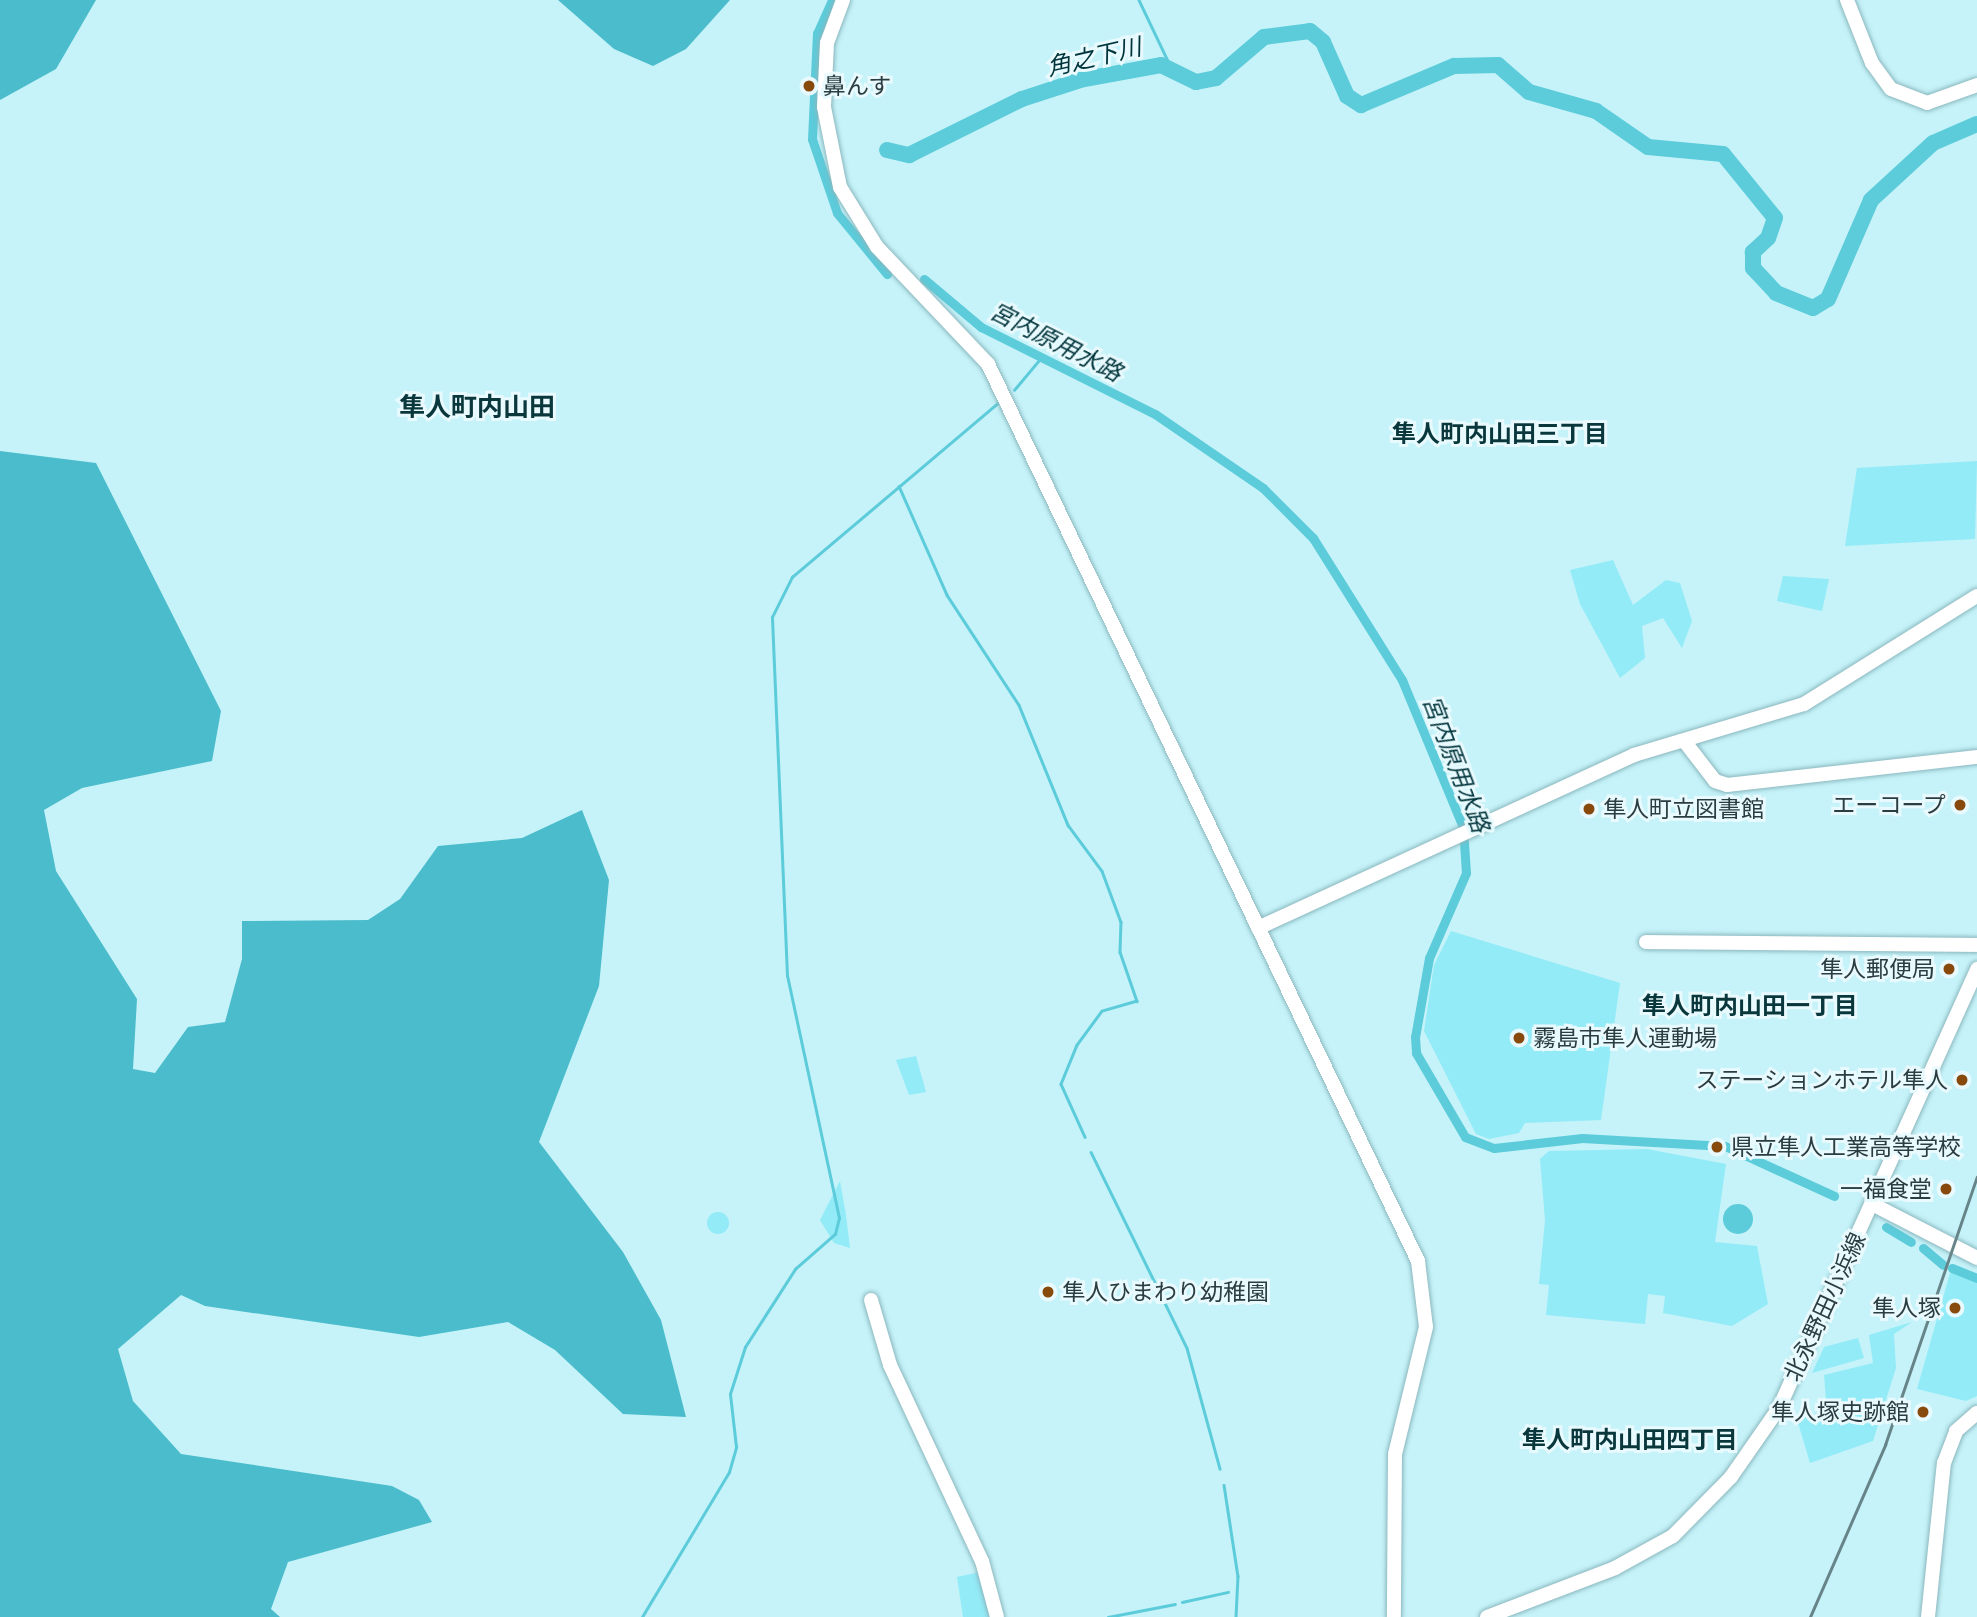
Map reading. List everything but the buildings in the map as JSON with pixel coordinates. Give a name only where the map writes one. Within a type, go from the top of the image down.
[{"type":"street","points":[[844,0],[827,43],[824,107],[839,187],[877,247],[988,364],[1418,1261],[1426,1327],[1395,1454],[1394,1617]]},
{"type":"street","points":[[1847,0],[1872,63],[1891,89],[1927,103],[1977,85]]},
{"type":"street","points":[[1258,928],[1465,838],[1634,755],[1816,698],[1977,596]]},
{"type":"street","points":[[1685,741],[1715,781],[1727,785],[1977,757]]},
{"type":"street","points":[[1646,942],[1977,944]]},
{"type":"street","points":[[1874,1205],[1977,969]]},
{"type":"street","name":"北永野田小浜線","points":[[1487,1617],[1615,1568],[1673,1536],[1699,1513],[1779,1408],[1874,1205],[1977,1258]]},
{"type":"street","points":[[870,1300],[890,1365],[982,1561],[997,1617]]},
{"type":"street","points":[[1928,1617],[1944,1463],[1956,1431],[1977,1413]]},
{"type":"shaded area","points":[[0,0],[96,0],[56,69],[0,100]]},
{"type":"shaded area","points":[[558,0],[730,0],[686,49],[653,66],[614,49]]},
{"type":"shaded area","points":[[0,451],[96,463],[221,711],[212,761],[82,788],[44,810],[56,871],[137,999],[133,1069],[155,1073],[188,1027],[225,1022],[242,959],[242,921],[368,920],[400,899],[438,846],[522,838],[582,810],[609,880],[599,986],[539,1142],[623,1252],[661,1320],[686,1417],[623,1414],[555,1350],[508,1322],[419,1337],[205,1306],[181,1295],[118,1349],[133,1401],[181,1454],[392,1486],[419,1500],[432,1522],[288,1562],[271,1609],[280,1617],[0,1617]]},
{"type":"shaded area","points":[[1977,461],[1975,539],[1845,546],[1857,468]]},
{"type":"shaded area","points":[[1613,560],[1633,605],[1666,580],[1680,583],[1692,621],[1682,648],[1663,618],[1642,626],[1645,658],[1620,678],[1580,604],[1570,570]]},
{"type":"shaded area","points":[[1783,576],[1829,579],[1822,611],[1777,601]]},
{"type":"shaded area","name":"霧島市隼人運動場","points":[[1451,931],[1620,983],[1601,1120],[1525,1123],[1519,1133],[1489,1139],[1476,1134],[1424,1031],[1434,965]]},
{"type":"shaded area","points":[[916,1056],[926,1092],[909,1095],[896,1060]]},
{"type":"shaded area","points":[[1647,1149],[1726,1164],[1715,1242],[1757,1246],[1768,1304],[1732,1326],[1663,1313],[1665,1296],[1648,1294],[1645,1324],[1546,1315],[1549,1285],[1539,1284],[1545,1220],[1540,1159],[1549,1151]]},
{"type":"shaded area","points":[[840,1181],[850,1248],[834,1243],[820,1220]]},
{"type":"shaded area","points":[[1738,1204],[1748,1209],[1753,1219],[1748,1229],[1738,1234],[1728,1229],[1723,1219],[1728,1209]]},
{"type":"shaded area","points":[[718,1212],[728,1219],[729,1223],[722,1233],[718,1234],[708,1227],[707,1223],[714,1213]]},
{"type":"shaded area","points":[[1952,1266],[1977,1274],[1977,1396],[1966,1401],[1917,1389]]},
{"type":"shaded area","points":[[1912,1322],[1894,1334],[1896,1368],[1873,1441],[1810,1463],[1796,1416],[1827,1412],[1824,1375],[1873,1363],[1869,1335]]},
{"type":"shaded area","points":[[1858,1338],[1864,1358],[1812,1373],[1824,1347]]},
{"type":"shaded area","points":[[980,1572],[991,1617],[963,1617],[957,1577]]},
{"type":"waterway","name":"宮内原用水路","points":[[832,0],[817,33],[812,139],[837,213],[887,274]]},
{"type":"waterway","points":[[1139,0],[1170,65]]},
{"type":"waterway","name":"角之下川","points":[[887,150],[909,155],[1022,99],[1080,80],[1161,65],[1196,82],[1216,78],[1264,37],[1310,31],[1323,42],[1347,96],[1361,105],[1454,66],[1498,65],[1529,92],[1596,111],[1648,147],[1723,154],[1775,218],[1768,238],[1753,252],[1753,268],[1776,293],[1813,308],[1828,299],[1871,200],[1933,143],[1977,124]]},
{"type":"waterway","name":"宮内原用水路","points":[[924,279],[981,327],[1155,414],[1263,488],[1313,538],[1402,680],[1463,827],[1466,873],[1429,958],[1415,1037],[1416,1053],[1465,1137],[1494,1148],[1582,1138],[1725,1146],[1834,1196]]},
{"type":"waterway","points":[[1014,390],[1040,359]]},
{"type":"waterway","points":[[642,1617],[729,1472],[736,1447],[730,1394],[745,1347],[795,1269],[835,1234],[839,1218],[787,976],[772,617],[792,577],[999,402]]},
{"type":"waterway","points":[[899,486],[947,595],[1019,705],[1068,825],[1102,871],[1121,922],[1120,952],[1137,1001],[1102,1011],[1077,1045],[1061,1084],[1085,1137]]},
{"type":"waterway","points":[[1091,1152],[1187,1348],[1220,1469]]},
{"type":"waterway","name":"宮内原用水路","points":[[1886,1227],[1911,1242]]},
{"type":"waterway","name":"宮内原用水路","points":[[1923,1248],[1943,1265]]},
{"type":"waterway","name":"宮内原用水路","points":[[1952,1268],[1977,1278]]},
{"type":"waterway","points":[[1224,1485],[1238,1576],[1236,1617]]},
{"type":"waterway","points":[[1182,1602],[1228,1592]]},
{"type":"waterway","points":[[1108,1617],[1175,1604]]},
{"type":"railway","points":[[1810,1617],[1885,1445],[1977,1177]]},
{"type":"place","name":"鼻んす","points":[[809,86]]},
{"type":"place","name":"エーコープ","points":[[1960,805]]},
{"type":"place","name":"隼人町立図書館","points":[[1589,809]]},
{"type":"place","name":"隼人郵便局","points":[[1949,969]]},
{"type":"place","name":"霧島市隼人運動場","points":[[1519,1038]]},
{"type":"place","name":"ステーションホテル隼人","points":[[1962,1080]]},
{"type":"place","name":"県立隼人工業高等学校","points":[[1717,1147]]},
{"type":"place","name":"一福食堂","points":[[1946,1189]]},
{"type":"place","name":"隼人ひまわり幼稚園","points":[[1048,1292]]},
{"type":"place","name":"隼人塚","points":[[1955,1308]]},
{"type":"place","name":"隼人塚史跡館","points":[[1923,1412]]},
{"type":"district","name":"隼人町内山田","points":[[477,408]]},
{"type":"district","name":"隼人町内山田三丁目","points":[[1500,434]]},
{"type":"district","name":"隼人町内山田一丁目","points":[[1750,1006]]},
{"type":"district","name":"隼人町内山田四丁目","points":[[1630,1440]]}]
